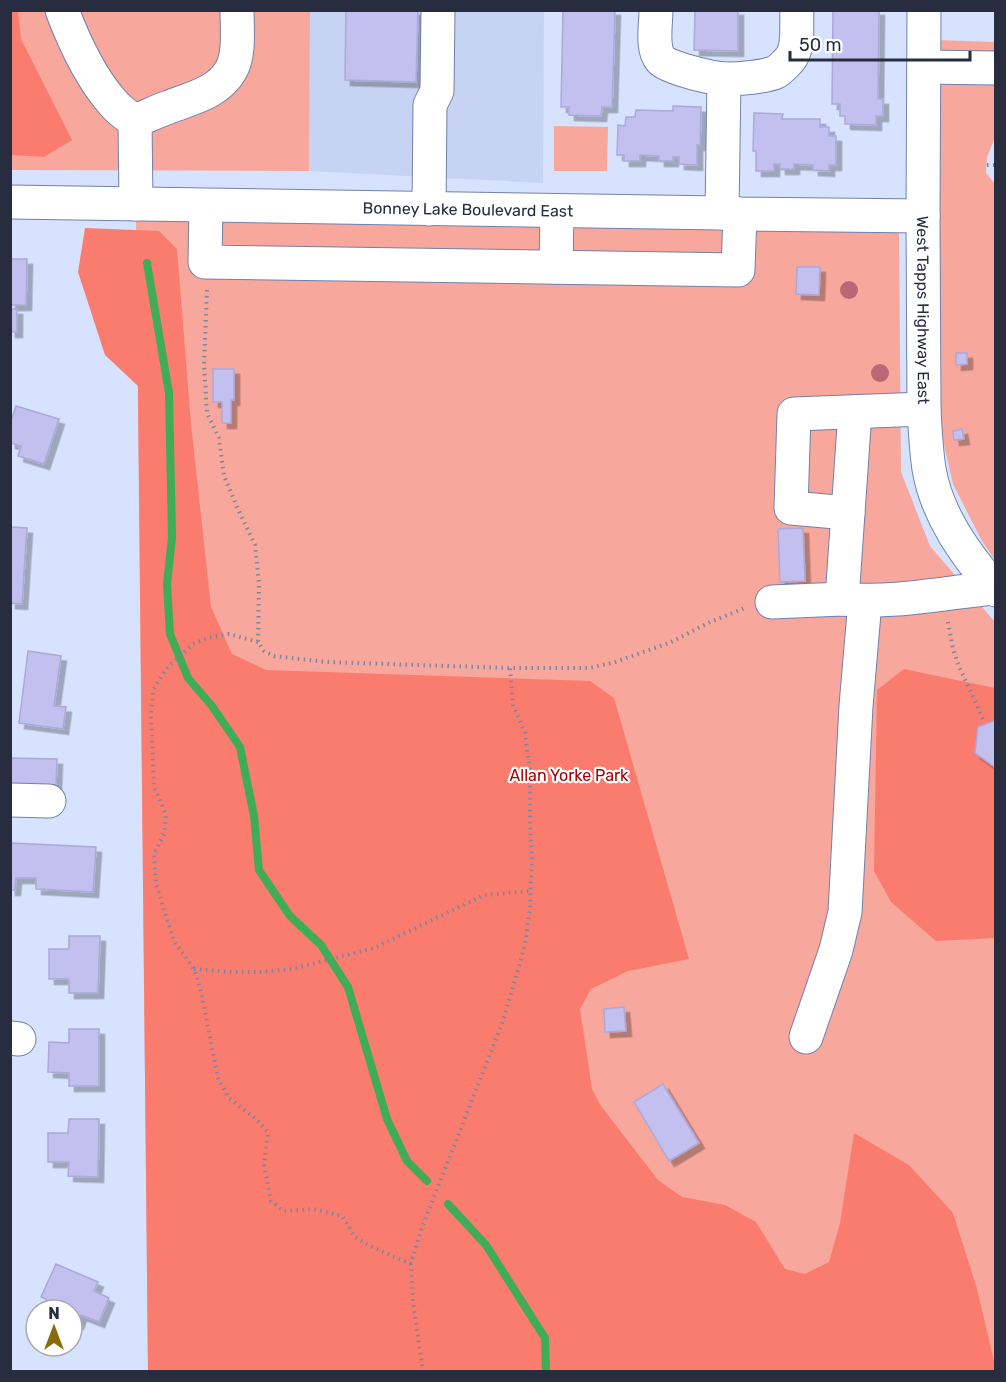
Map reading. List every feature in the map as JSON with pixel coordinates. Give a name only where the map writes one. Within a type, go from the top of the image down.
[{"type":"street","points":[[62,10],[96,81],[114,105],[135,121]]},
{"type":"street","points":[[135,121],[200,97],[218,86],[232,69],[236,51],[237,10]]},
{"type":"street","points":[[429,209],[430,105],[437,92],[438,10]]},
{"type":"street","points":[[656,10],[656,50],[660,58],[674,68],[724,79],[777,72],[793,54],[796,46],[796,10]]},
{"type":"street","name":"West Tapps Highway East","points":[[924,10],[925,439],[937,499],[949,526],[967,555],[994,589]]},
{"type":"street","points":[[924,67],[996,68]]},
{"type":"street","points":[[206,206],[205,262],[738,270],[730,214],[724,79]]},
{"type":"street","points":[[135,121],[136,204]]},
{"type":"street","name":"Bonney Lake Boulevard East","points":[[10,202],[923,216]]},
{"type":"street","points":[[556,267],[557,211]]},
{"type":"street","points":[[848,513],[791,508],[794,414],[924,409]]},
{"type":"street","points":[[806,1037],[836,950],[845,912],[856,706],[848,513],[855,412]]},
{"type":"street","points":[[772,602],[888,600],[994,589]]},
{"type":"street","points":[[10,800],[49,801]]},
{"type":"path","points":[[987,165],[996,165]]},
{"type":"path","points":[[207,290],[204,365],[207,413],[219,438],[224,476],[255,545],[259,583],[258,642],[264,651],[274,656],[326,662],[510,668],[590,668],[615,662],[669,643],[710,622],[747,607],[772,602]]},
{"type":"path","points":[[258,642],[229,634],[193,644],[166,669],[153,690],[151,715],[154,787],[166,814],[164,834],[154,854],[156,884],[174,941],[194,969],[201,991],[218,1078],[229,1098],[257,1120],[268,1132],[264,1165],[271,1201],[283,1211],[314,1209],[342,1216],[355,1237],[411,1264]]},
{"type":"path","points":[[953,649],[983,719]]},
{"type":"path","points":[[423,1371],[413,1302],[411,1264],[421,1230],[503,1021],[525,945],[532,858],[530,772],[525,733],[513,705],[510,668]]},
{"type":"path","points":[[194,969],[260,972],[305,966],[374,948],[484,895],[531,891]]},
{"type":"shaded area","points":[[310,11],[544,11],[543,183],[309,171]]},
{"type":"green space","points":[[11,10],[18,11],[21,39],[72,140],[44,157],[11,155]]},
{"type":"green space","points":[[11,11],[310,11],[309,171],[11,170]]},
{"type":"green space","points":[[936,40],[995,42],[995,137],[987,157],[986,173],[996,185],[995,560],[982,541],[953,484],[942,436]]},
{"type":"green space","points":[[554,126],[608,127],[607,171],[554,171]]},
{"type":"green space","name":"Allan Yorke Park","points":[[136,218],[899,230],[901,472],[930,546],[995,622],[995,1371],[148,1371]]},
{"type":"green space","points":[[85,228],[159,231],[177,249],[191,424],[211,607],[232,654],[266,670],[590,681],[614,698],[689,959],[628,971],[591,989],[580,1009],[592,1089],[601,1106],[658,1180],[682,1197],[725,1205],[756,1222],[785,1269],[805,1274],[829,1262],[840,1223],[854,1133],[909,1165],[953,1213],[977,1289],[995,1371],[148,1371],[138,386],[105,355],[78,272]]},
{"type":"green space","points":[[904,669],[995,688],[995,938],[936,941],[891,902],[874,871],[877,690]]},
{"type":"building","points":[[346,10],[418,10],[416,82],[345,80]]},
{"type":"building","points":[[563,10],[615,10],[612,107],[602,107],[601,116],[569,115],[569,107],[561,107]]},
{"type":"building","points":[[695,10],[738,10],[738,51],[694,50]]},
{"type":"building","points":[[833,10],[879,10],[878,99],[883,99],[883,116],[876,116],[876,125],[845,124],[845,116],[840,116],[840,104],[832,104]]},
{"type":"building","points":[[673,106],[701,107],[697,165],[679,164],[679,157],[673,157],[673,161],[659,161],[659,156],[640,155],[640,161],[624,161],[624,155],[617,155],[618,125],[625,126],[626,117],[635,117],[636,110],[673,111]]},
{"type":"building","points":[[754,113],[783,114],[782,119],[820,119],[820,127],[829,127],[829,136],[836,136],[836,165],[829,165],[829,171],[813,170],[813,165],[794,164],[794,169],[780,169],[780,164],[774,164],[774,171],[756,171],[756,151],[753,151]]},
{"type":"building","points":[[10,259],[27,259],[26,305],[10,305]]},
{"type":"building","points":[[797,267],[820,267],[819,295],[796,294]]},
{"type":"building","points":[[10,309],[17,309],[17,332],[10,332]]},
{"type":"building","points":[[956,353],[967,353],[967,364],[956,365]]},
{"type":"building","points":[[213,369],[234,369],[231,423],[222,423],[222,402],[213,402]]},
{"type":"building","points":[[16,406],[59,419],[44,464],[18,456],[21,446],[10,443],[10,424]]},
{"type":"building","points":[[962,429],[964,439],[954,440],[953,431]]},
{"type":"building","points":[[10,527],[27,528],[22,604],[10,603]]},
{"type":"building","points":[[803,528],[805,581],[780,582],[778,529]]},
{"type":"building","points":[[28,651],[61,656],[54,706],[66,707],[63,729],[19,723]]},
{"type":"building","points":[[996,720],[996,768],[975,753],[978,727]]},
{"type":"building","points":[[10,758],[57,759],[56,785],[10,784]]},
{"type":"building","points":[[10,843],[96,847],[93,892],[36,889],[36,878],[16,878],[15,890],[10,890]]},
{"type":"building","points":[[69,936],[100,936],[98,993],[69,993],[69,979],[49,979],[49,949],[69,949]]},
{"type":"building","points":[[624,1007],[626,1031],[605,1032],[604,1009]]},
{"type":"building","points":[[69,1029],[99,1029],[99,1086],[69,1086],[69,1073],[48,1072],[49,1042],[69,1043]]},
{"type":"building","points":[[663,1084],[699,1143],[669,1161],[634,1102]]},
{"type":"building","points":[[69,1119],[99,1119],[98,1177],[68,1176],[69,1162],[48,1162],[48,1133],[68,1133]]},
{"type":"building","points":[[56,1264],[98,1282],[94,1291],[109,1298],[99,1322],[84,1316],[84,1298],[41,1297]]},
{"type":"waterway","points":[[147,263],[169,393],[172,537],[167,584],[170,634],[188,678],[212,706],[240,747],[254,816],[259,870],[290,916],[321,945],[348,987],[387,1119],[407,1161],[427,1181]]},
{"type":"waterway","points":[[448,1204],[486,1245],[545,1338],[546,1372]]}]
